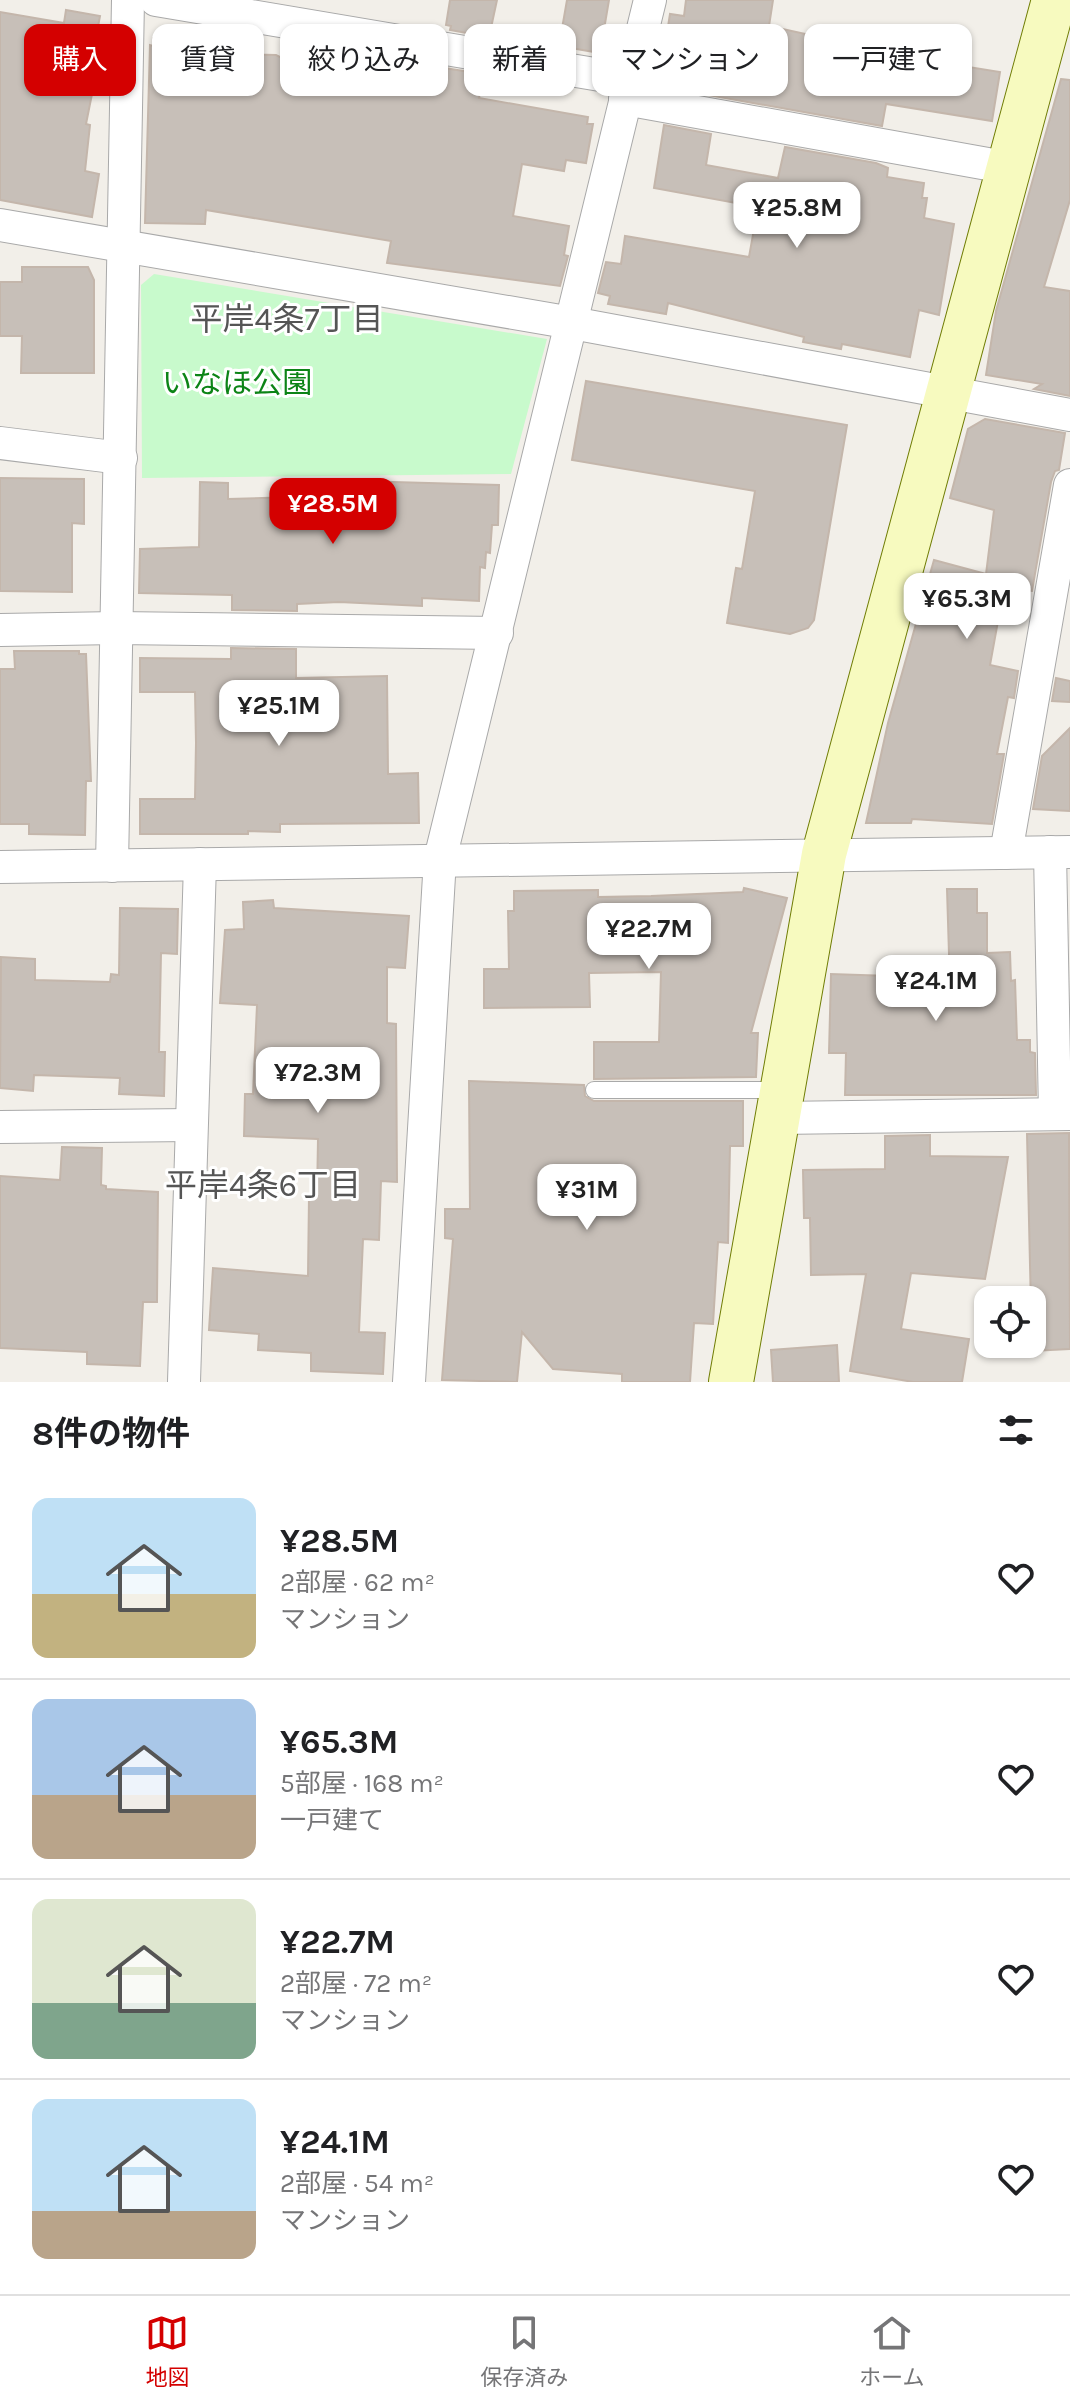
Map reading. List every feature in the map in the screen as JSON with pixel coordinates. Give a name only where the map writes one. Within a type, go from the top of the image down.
[{"type":"street","points":[[112,866],[128,0]]},
{"type":"street","points":[[156,0],[592,83]]},
{"type":"street","points":[[644,24],[650,0]]},
{"type":"street","points":[[731,1382],[824,854],[1054,0]]},
{"type":"street","points":[[409,1382],[440,859],[627,96]]},
{"type":"street","points":[[657,96],[1010,168]]},
{"type":"street","points":[[0,225],[572,323],[1070,415]]},
{"type":"street","points":[[0,443],[121,458]]},
{"type":"street","points":[[1006,853],[1070,485]]},
{"type":"street","points":[[0,630],[117,628],[497,633]]},
{"type":"street","points":[[0,867],[1060,852],[1062,1114],[780,1104]]},
{"type":"street","points":[[184,1382],[200,864]]},
{"type":"street","points":[[0,1127],[191,1125]]},
{"type":"lane","points":[[594,1090],[780,1104]]},
{"type":"green space","name":"いなほ公園","points":[[154,274],[547,339],[511,474],[142,478],[141,285]]},
{"type":"building","points":[[450,0],[497,0],[492,24],[464,24],[464,33],[450,30],[451,26],[446,24]]},
{"type":"building","points":[[567,0],[609,0],[605,24],[592,24],[592,52],[576,49],[576,24],[563,24]]},
{"type":"building","points":[[686,0],[773,0],[769,24],[668,24],[670,14],[684,16]]},
{"type":"building","points":[[66,10],[100,16],[98,24],[24,24],[24,96],[92,96],[86,124],[90,125],[85,171],[99,174],[92,217],[0,200],[0,12],[64,23]]},
{"type":"building","points":[[788,30],[804,34],[804,96],[972,96],[972,68],[1000,72],[992,121],[886,104],[882,126],[714,96],[788,96]]},
{"type":"building","points":[[150,45],[152,96],[264,96],[264,55],[276,55],[280,57],[280,96],[448,96],[448,69],[464,71],[464,96],[479,96],[588,117],[587,124],[593,124],[586,163],[566,160],[564,171],[522,164],[513,216],[569,226],[564,255],[568,256],[560,286],[387,263],[391,241],[206,210],[205,224],[145,223]]},
{"type":"building","points":[[1061,79],[1070,80],[1070,200],[1044,287],[1070,291],[1070,396],[1034,389],[1042,384],[986,375],[996,311]]},
{"type":"building","points":[[664,125],[711,134],[706,165],[778,178],[785,147],[876,163],[888,168],[887,177],[924,183],[922,198],[927,198],[924,218],[954,224],[939,315],[919,310],[910,357],[842,344],[841,349],[803,342],[804,337],[668,303],[666,314],[608,304],[610,296],[598,293],[606,262],[621,264],[625,236],[749,257],[758,207],[654,188]]},
{"type":"building","points":[[22,267],[88,267],[94,280],[94,373],[21,373],[22,336],[0,336],[0,282],[22,282]]},
{"type":"building","points":[[586,381],[847,425],[814,620],[808,628],[790,634],[727,623],[736,568],[742,569],[755,491],[572,460]]},
{"type":"building","points":[[985,419],[1065,433],[1059,470],[1055,471],[1051,482],[1032,591],[1004,588],[990,665],[1018,671],[1014,698],[1008,697],[997,754],[1004,754],[992,824],[912,819],[911,823],[866,823],[888,723],[934,560],[986,574],[994,510],[950,498],[968,429]]},
{"type":"building","points":[[0,478],[84,479],[84,524],[72,523],[72,592],[0,591]]},
{"type":"building","points":[[200,482],[228,483],[228,499],[295,497],[294,482],[499,485],[498,525],[492,525],[490,553],[486,552],[485,568],[480,567],[479,601],[422,598],[422,606],[339,602],[297,604],[297,611],[232,610],[232,595],[139,593],[140,549],[199,547]]},
{"type":"building","points":[[231,648],[296,649],[296,678],[387,676],[388,774],[418,773],[419,823],[280,824],[280,832],[140,834],[140,799],[195,799],[196,743],[195,692],[140,692],[140,658],[231,659]]},
{"type":"building","points":[[14,651],[79,651],[79,654],[86,654],[91,781],[86,781],[85,835],[29,834],[29,824],[0,824],[0,669],[15,669]]},
{"type":"building","points":[[1056,678],[1070,681],[1070,702],[1052,701]]},
{"type":"building","points":[[1070,728],[1070,811],[1033,809],[1042,756]]},
{"type":"building","points":[[744,888],[787,898],[751,1033],[758,1033],[756,1077],[594,1079],[594,1042],[659,1042],[661,972],[589,973],[590,1007],[484,1008],[484,969],[509,969],[508,911],[514,911],[514,891],[598,890],[598,897],[743,892]]},
{"type":"building","points":[[947,889],[977,889],[977,913],[987,913],[987,953],[1010,952],[1011,981],[1015,980],[1017,1040],[1030,1040],[1030,1052],[1035,1053],[1036,1095],[845,1095],[846,1053],[829,1053],[831,974],[890,976],[889,987],[950,987]]},
{"type":"building","points":[[273,900],[274,908],[409,916],[405,968],[387,967],[387,1023],[396,1024],[397,1182],[381,1181],[379,1240],[363,1239],[359,1332],[385,1333],[383,1374],[311,1371],[311,1353],[258,1350],[259,1334],[209,1330],[213,1268],[308,1276],[309,1197],[317,1197],[318,1139],[244,1136],[245,1094],[253,1094],[257,1005],[220,1003],[225,930],[244,929],[243,902]]},
{"type":"building","points":[[120,908],[178,909],[177,954],[161,953],[159,1052],[165,1052],[164,1096],[119,1094],[120,1078],[34,1075],[33,1091],[0,1088],[1,957],[35,959],[35,980],[110,982],[111,974],[119,975]]},
{"type":"building","points":[[469,1081],[584,1085],[585,1096],[594,1101],[743,1101],[743,1146],[730,1146],[728,1243],[718,1242],[713,1324],[694,1323],[690,1382],[622,1382],[622,1374],[553,1369],[522,1332],[517,1382],[442,1380],[453,1239],[445,1238],[445,1209],[470,1209]]},
{"type":"building","points":[[1069,1133],[1070,1349],[1046,1350],[1046,1286],[1031,1286],[1027,1134]]},
{"type":"building","points":[[930,1135],[930,1156],[1008,1157],[985,1279],[911,1273],[901,1329],[969,1339],[962,1382],[913,1382],[850,1371],[866,1274],[811,1275],[810,1218],[804,1218],[803,1170],[885,1169],[885,1136]]},
{"type":"building","points":[[62,1147],[102,1148],[101,1185],[106,1189],[158,1192],[157,1302],[143,1302],[140,1366],[87,1364],[87,1352],[0,1348],[0,1176],[60,1180]]},
{"type":"building","points":[[837,1345],[839,1382],[773,1382],[771,1350]]},
{"type":"district","name":"平岸4条7丁目","points":[[287,319]]},
{"type":"district","name":"平岸4条6丁目","points":[[263,1185]]}]
